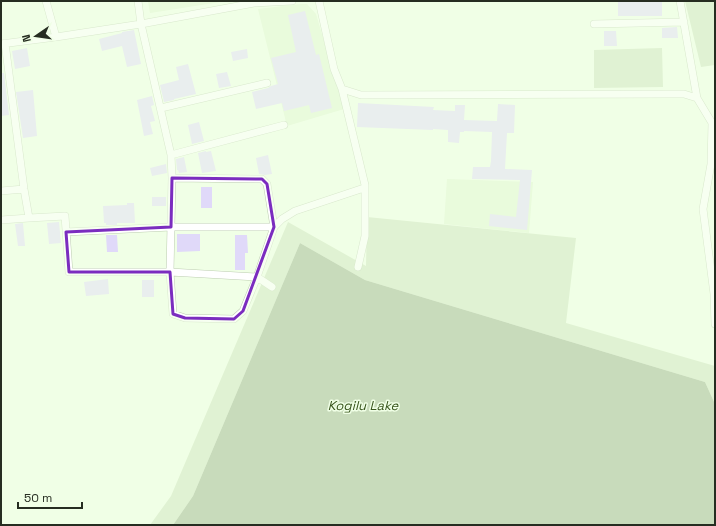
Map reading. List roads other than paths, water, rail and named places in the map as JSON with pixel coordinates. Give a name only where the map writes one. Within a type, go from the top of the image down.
[{"type":"street","points":[[46,1],[56,38]]},
{"type":"street","points":[[138,1],[141,24],[171,155],[170,272],[173,314],[185,318],[234,319],[243,311],[257,278],[274,227],[282,219],[295,211],[361,189]]},
{"type":"street","points":[[29,218],[3,43],[56,38],[254,3],[292,1]]},
{"type":"street","points":[[319,1],[334,69],[342,89],[365,186],[364,236],[358,267]]},
{"type":"street","points":[[680,1],[697,98],[712,122],[711,164],[704,209],[714,294],[715,324]]},
{"type":"street","points":[[594,24],[684,22]]},
{"type":"street","points":[[161,108],[267,83]]},
{"type":"street","points":[[342,89],[361,96],[684,94],[697,98]]},
{"type":"street","points":[[171,155],[284,125]]},
{"type":"street","points":[[172,178],[262,179],[267,184],[274,227]]},
{"type":"street","points":[[1,191],[24,188]]},
{"type":"street","points":[[1,220],[64,216],[69,272],[170,272],[257,278],[272,288]]},
{"type":"street","points":[[66,232],[171,228],[274,227]]},
{"type":"water","name":"Kogilu Lake","points":[[300,243],[365,280],[705,382],[715,404],[715,525],[173,525],[193,496]]}]
